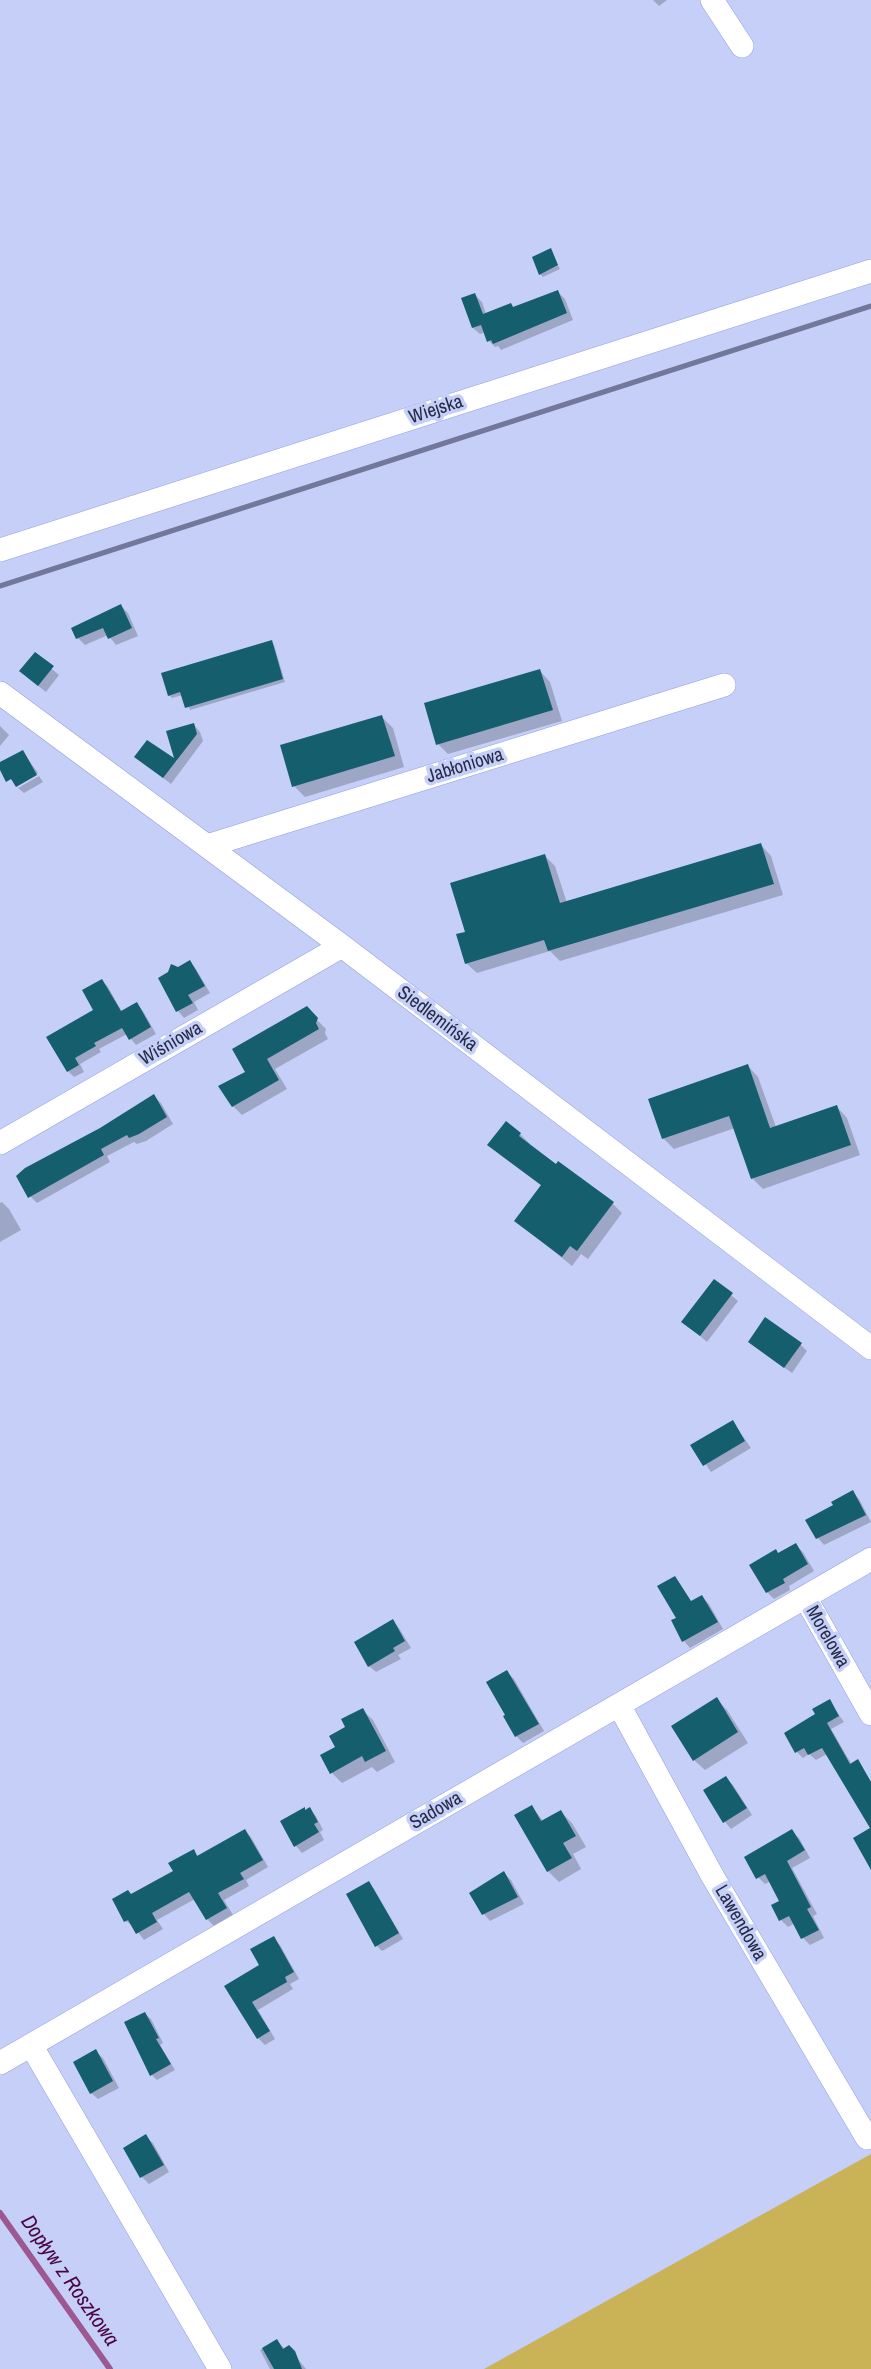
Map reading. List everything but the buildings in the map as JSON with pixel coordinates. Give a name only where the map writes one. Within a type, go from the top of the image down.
[{"type":"street","points":[[712,0],[742,46]]},
{"type":"street","name":"Wiejska","points":[[0,550],[871,271]]},
{"type":"street","name":"Jabłoniowa","points":[[207,846],[724,685]]},
{"type":"street","name":"Siedlemińska","points":[[0,693],[342,946],[871,1348]]},
{"type":"street","name":"Wiśniowa","points":[[0,1143],[342,946]]},
{"type":"street","name":"Sadowa","points":[[0,2063],[871,1559]]},
{"type":"street","name":"Morelowa","points":[[805,1597],[871,1714]]},
{"type":"street","name":"Lawendowa","points":[[619,1705],[713,1877],[867,2138]]},
{"type":"street","points":[[31,2045],[219,2369]]},
{"type":"shaded area","points":[[871,2154],[871,2369],[484,2369]]},
{"type":"waterway","name":"Dopływ z Roszkowa","points":[[0,2213],[110,2369]]},
{"type":"railway","points":[[0,586],[871,306]]}]
